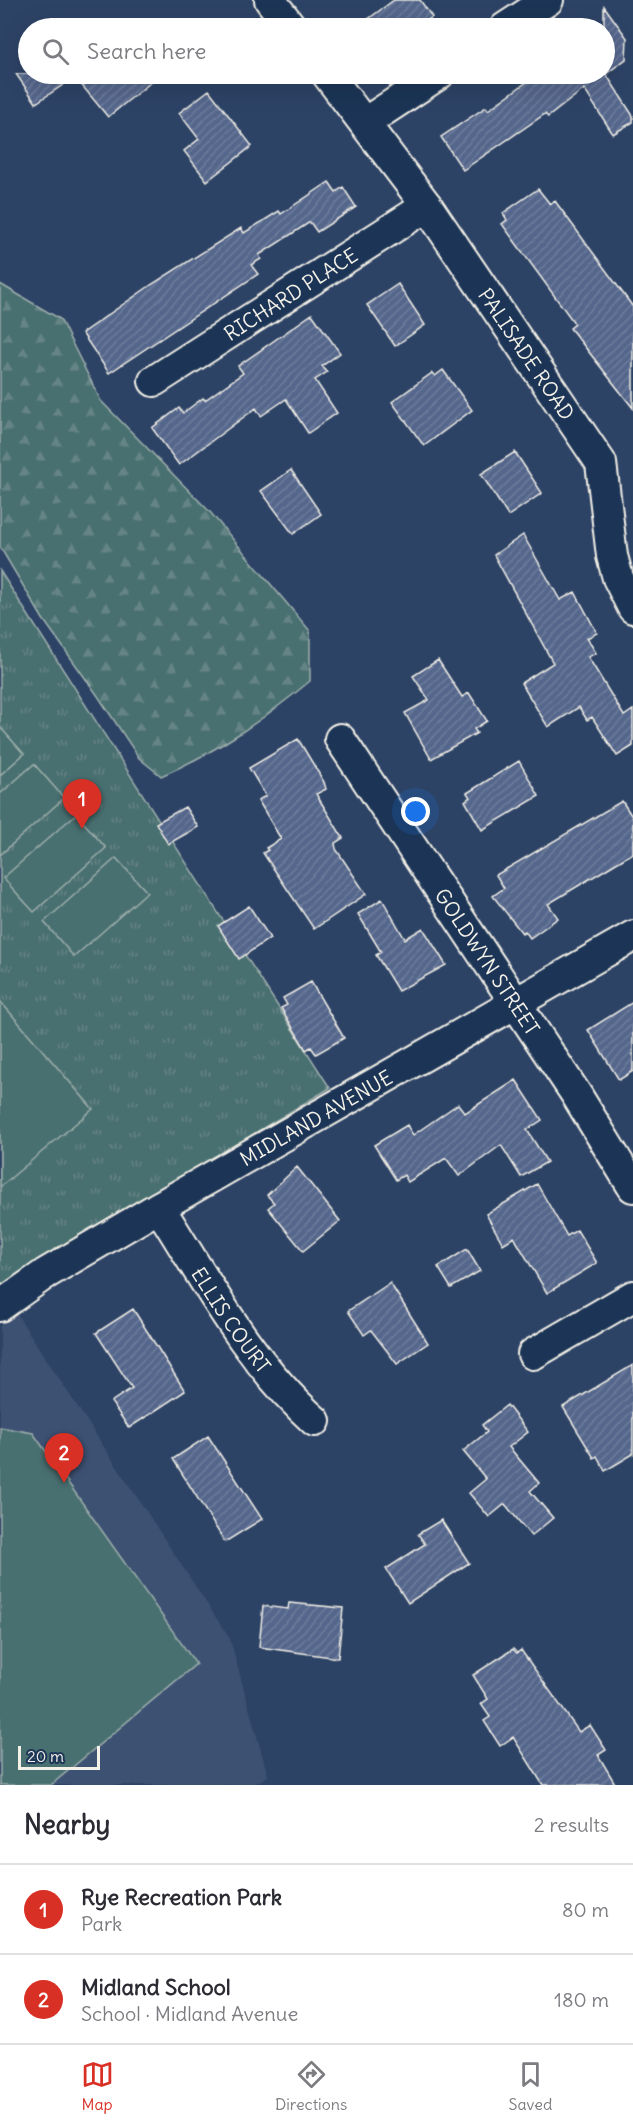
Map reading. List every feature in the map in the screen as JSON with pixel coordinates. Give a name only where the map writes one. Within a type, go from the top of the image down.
[{"type":"street","points":[[270,0],[284,18]]},
{"type":"street","points":[[520,18],[548,0]]},
{"type":"street","name":"PALISADE ROAD","points":[[335,84],[366,122],[427,206],[601,463],[612,556],[618,578],[633,608]]},
{"type":"street","points":[[366,122],[424,84]]},
{"type":"street","name":"RICHARD PLACE","points":[[154,381],[427,206]]},
{"type":"street","name":"GOLDWYN STREET","points":[[340,739],[516,1002],[633,1187]]},
{"type":"street","name":"MIDLAND AVENUE","points":[[0,1306],[45,1274],[159,1207],[633,936]]},
{"type":"street","name":"ELLIS COURT","points":[[159,1207],[265,1371],[289,1398],[315,1421]]},
{"type":"street","points":[[533,1354],[633,1296]]},
{"type":"shaded area","points":[[16,1313],[230,1639],[268,1776],[253,1785],[0,1785],[0,1326]]},
{"type":"green space","points":[[0,284],[60,319],[101,401],[210,512],[310,631],[310,681],[239,734],[182,767],[161,776],[139,758],[43,619],[0,547]]},
{"type":"green space","points":[[0,571],[330,1088],[33,1266],[0,1292]]},
{"type":"green space","points":[[0,727],[24,754],[0,775]]},
{"type":"green space","points":[[34,764],[64,798],[0,855],[0,794]]},
{"type":"green space","points":[[76,814],[106,848],[34,912],[3,878]]},
{"type":"green space","points":[[116,858],[147,892],[74,957],[44,922]]},
{"type":"green space","points":[[0,1001],[93,1109],[0,1187]]},
{"type":"green space","points":[[0,1427],[33,1433],[196,1664],[51,1785],[0,1785]]},
{"type":"building","points":[[394,0],[420,0],[432,17],[431,18],[370,18]]},
{"type":"building","points":[[604,6],[613,18],[604,18]]},
{"type":"building","points":[[615,21],[627,38],[626,59],[615,67]]},
{"type":"building","points":[[23,84],[64,84],[36,103]]},
{"type":"building","points":[[81,84],[149,84],[108,117]]},
{"type":"building","points":[[524,84],[612,84],[633,116],[633,122],[613,134],[584,89],[548,117],[545,114],[463,170],[441,137],[486,107],[488,110]]},
{"type":"building","points":[[209,90],[252,146],[207,181],[184,151],[199,139],[179,113]]},
{"type":"building","points":[[329,182],[336,192],[343,187],[356,207],[317,232],[310,222],[259,255],[261,259],[251,265],[258,274],[109,373],[82,333],[151,285],[241,228],[244,233],[279,211],[281,214]]},
{"type":"building","points":[[538,189],[550,204],[555,201],[633,307],[633,408],[570,328],[575,324],[502,224],[507,220],[503,213]]},
{"type":"building","points":[[398,284],[425,325],[395,346],[367,305]]},
{"type":"building","points":[[312,314],[340,353],[322,366],[327,372],[315,380],[337,413],[308,433],[286,399],[261,416],[256,408],[179,465],[152,428],[179,408],[183,413],[203,398],[205,400],[243,373],[238,366]]},
{"type":"building","points":[[443,370],[472,410],[424,446],[392,402],[432,373],[435,376]]},
{"type":"building","points":[[515,452],[542,493],[508,516],[481,474]]},
{"type":"building","points":[[291,470],[321,514],[293,534],[261,491]]},
{"type":"building","points":[[523,535],[560,600],[575,592],[597,633],[587,638],[596,653],[588,657],[624,716],[633,710],[633,746],[617,756],[592,717],[587,720],[579,707],[548,727],[521,683],[553,663],[494,555]]},
{"type":"building","points":[[438,660],[462,697],[469,693],[487,721],[474,729],[477,733],[431,759],[405,713],[429,700],[413,676]]},
{"type":"building","points":[[298,739],[324,782],[326,789],[316,794],[343,838],[335,843],[336,849],[366,894],[314,929],[263,853],[268,850],[266,848],[281,839],[258,800],[266,796],[249,768]]},
{"type":"building","points":[[519,761],[539,796],[482,830],[465,801],[470,797],[467,793]]},
{"type":"building","points":[[622,801],[633,818],[633,853],[548,904],[558,918],[530,938],[525,931],[522,933],[493,896],[504,888],[496,875]]},
{"type":"building","points":[[185,807],[198,827],[168,844],[156,823]]},
{"type":"building","points":[[382,899],[405,939],[423,928],[446,965],[398,991],[376,955],[381,952],[358,914]]},
{"type":"building","points":[[249,906],[270,938],[239,959],[218,926]]},
{"type":"building","points":[[311,982],[344,1038],[316,1054],[311,1047],[306,1050],[281,1008],[287,1005],[283,998]]},
{"type":"building","points":[[633,1002],[633,1071],[619,1080],[588,1030]]},
{"type":"building","points":[[516,1080],[542,1120],[527,1130],[547,1162],[521,1177],[501,1145],[459,1176],[446,1158],[408,1182],[404,1175],[396,1180],[374,1145],[407,1125],[413,1135],[458,1104],[465,1113]]},
{"type":"building","points":[[297,1167],[340,1221],[303,1251],[268,1208],[274,1203],[267,1195]]},
{"type":"building","points":[[537,1184],[567,1236],[577,1230],[597,1263],[547,1293],[514,1237],[503,1244],[486,1214]]},
{"type":"building","points":[[467,1249],[480,1271],[451,1288],[438,1267]]},
{"type":"building","points":[[390,1283],[428,1343],[397,1364],[371,1330],[364,1335],[348,1311]]},
{"type":"building","points":[[133,1309],[185,1391],[129,1428],[111,1402],[132,1388],[96,1333]]},
{"type":"building","points":[[633,1365],[633,1454],[605,1471],[597,1456],[594,1458],[563,1407]]},
{"type":"building","points":[[507,1405],[528,1432],[509,1447],[539,1483],[530,1491],[553,1518],[531,1536],[505,1504],[489,1517],[469,1493],[486,1479],[463,1451],[487,1432],[482,1425]]},
{"type":"building","points":[[208,1436],[262,1519],[225,1542],[173,1459]]},
{"type":"building","points":[[441,1520],[469,1563],[408,1603],[386,1569],[425,1544],[418,1534]]},
{"type":"building","points":[[289,1603],[343,1608],[338,1658],[259,1647],[263,1606],[288,1609]]},
{"type":"building","points":[[513,1649],[517,1653],[521,1650],[579,1732],[590,1725],[606,1750],[598,1755],[616,1785],[543,1785],[513,1737],[500,1746],[484,1721],[490,1717],[481,1704],[488,1699],[473,1675]]},
{"type":"place","name":"Rye Recreation Park","points":[[82,829]]},
{"type":"place","name":"Midland School","points":[[64,1483]]}]
